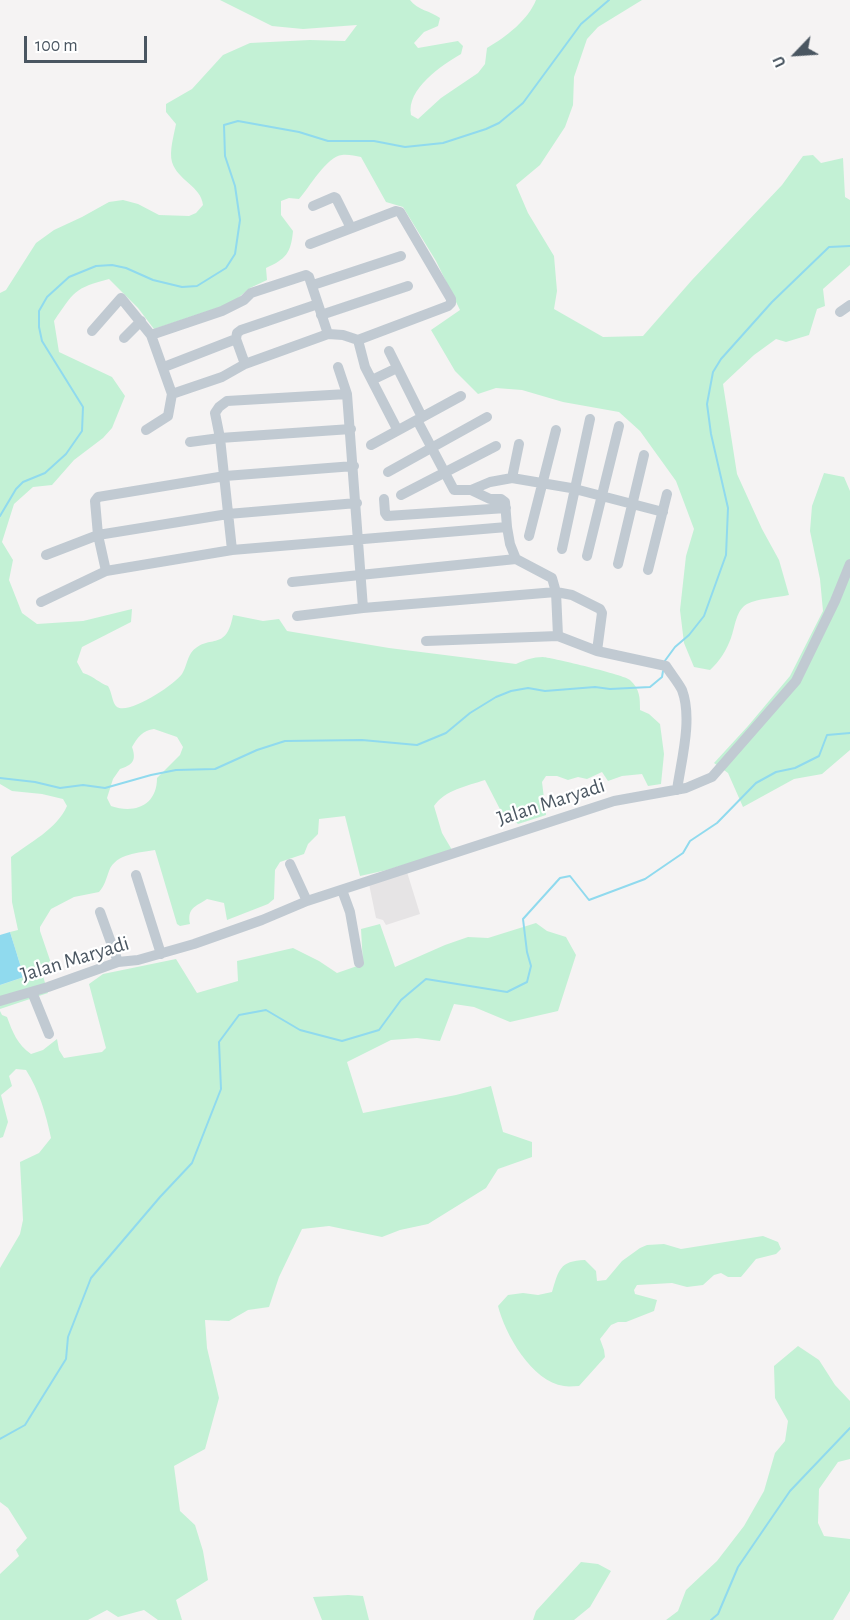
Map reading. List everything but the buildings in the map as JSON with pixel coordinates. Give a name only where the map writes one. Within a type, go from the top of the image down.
[{"type":"street","points":[[313,206],[336,198],[351,228]]},
{"type":"street","points":[[172,394],[222,377],[246,364],[328,334],[343,335],[358,340],[451,303],[451,299],[400,212],[396,211],[310,244]]},
{"type":"street","points":[[313,285],[401,256]]},
{"type":"street","points":[[151,335],[222,311],[244,300],[251,293],[306,275],[309,276],[313,285],[328,334]]},
{"type":"street","points":[[246,364],[236,339],[237,333],[241,330],[408,286]]},
{"type":"street","points":[[92,331],[121,298],[151,335],[172,394],[168,416],[146,430]]},
{"type":"street","points":[[840,312],[850,305]]},
{"type":"street","points":[[124,338],[141,321]]},
{"type":"street","points":[[164,367],[236,339]]},
{"type":"street","points":[[358,340],[365,367],[397,429]]},
{"type":"street","points":[[389,351],[454,490],[471,490],[490,482],[512,478],[575,489],[663,512]]},
{"type":"street","points":[[338,367],[347,394],[351,429],[363,609]]},
{"type":"street","points":[[372,380],[397,368]]},
{"type":"street","points":[[232,550],[225,476],[215,413],[219,407],[227,401],[347,394]]},
{"type":"street","points":[[371,445],[461,396]]},
{"type":"street","points":[[388,472],[487,417]]},
{"type":"street","points":[[562,549],[590,419]]},
{"type":"street","points":[[587,556],[619,426]]},
{"type":"street","points":[[190,442],[351,429]]},
{"type":"street","points":[[529,536],[556,430]]},
{"type":"street","points":[[512,478],[519,444]]},
{"type":"street","points":[[401,495],[496,446]]},
{"type":"street","points":[[618,564],[644,455]]},
{"type":"street","points":[[106,571],[98,535],[95,501],[98,497],[225,476],[354,466]]},
{"type":"street","points":[[471,490],[490,499],[501,499],[505,502],[510,544],[516,559]]},
{"type":"street","points":[[648,570],[667,494]]},
{"type":"street","points":[[384,499],[387,516],[506,508]]},
{"type":"street","points":[[46,555],[98,535],[228,514],[357,503]]},
{"type":"street","points":[[41,602],[106,571],[232,550],[507,526]]},
{"type":"street","points":[[292,582],[516,559],[552,578],[556,592],[558,636]]},
{"type":"street","name":"Jalan Maryadi","points":[[0,1001],[118,962],[160,954],[228,932],[307,901],[614,801],[677,790],[706,782],[718,773],[791,688],[812,649],[849,567]]},
{"type":"street","points":[[297,616],[556,592],[572,595],[600,609],[602,613],[597,651]]},
{"type":"street","points":[[426,641],[558,636],[597,651],[663,666],[678,684],[685,703],[684,750],[677,790]]},
{"type":"street","points":[[290,864],[307,901]]},
{"type":"street","name":"Jalan Maryadi","points":[[136,875],[160,954]]},
{"type":"street","points":[[342,890],[350,912],[359,963]]},
{"type":"street","points":[[100,912],[118,962]]},
{"type":"street","points":[[32,992],[49,1034]]},
{"type":"shaded area","points":[[407,872],[420,914],[386,925],[383,920],[376,918],[369,884]]},
{"type":"green space","points":[[220,0],[410,0],[416,6],[440,18],[438,26],[424,32],[414,43],[418,48],[458,41],[463,46],[461,54],[427,79],[414,96],[411,115],[418,119],[441,98],[478,73],[485,64],[487,48],[516,27],[528,14],[536,0],[642,0],[598,27],[587,39],[574,77],[573,105],[565,127],[540,165],[516,185],[528,213],[554,256],[557,291],[554,309],[603,337],[643,336],[692,280],[782,185],[803,156],[813,155],[821,163],[843,158],[845,197],[850,200],[850,265],[823,289],[825,306],[817,309],[809,335],[786,342],[776,339],[754,355],[723,384],[737,474],[779,560],[789,595],[757,600],[743,607],[738,614],[727,647],[717,663],[710,670],[694,667],[684,643],[680,610],[686,556],[694,529],[676,481],[640,431],[619,412],[563,402],[522,390],[496,388],[478,394],[455,371],[431,330],[460,310],[436,261],[403,207],[386,202],[361,157],[342,155],[336,157],[324,166],[299,199],[289,198],[281,201],[281,215],[293,231],[289,250],[278,262],[266,268],[267,280],[250,288],[232,303],[154,329],[138,308],[109,279],[88,285],[71,297],[54,321],[59,352],[112,377],[125,396],[112,428],[103,438],[74,460],[52,485],[33,487],[14,504],[2,542],[13,560],[9,580],[22,613],[37,624],[83,621],[132,609],[131,622],[82,647],[77,662],[83,673],[108,686],[117,707],[131,707],[141,703],[170,685],[182,674],[191,653],[197,647],[221,639],[226,634],[233,615],[263,621],[279,619],[287,631],[389,648],[516,664],[543,657],[588,667],[630,680],[638,690],[640,710],[649,714],[660,724],[664,754],[661,784],[648,786],[642,774],[622,776],[608,781],[602,772],[587,779],[578,777],[568,780],[557,776],[546,776],[542,782],[546,815],[518,824],[513,819],[505,819],[485,780],[450,792],[434,806],[442,833],[452,850],[360,876],[345,816],[319,819],[318,834],[308,844],[304,854],[280,862],[275,870],[274,899],[268,904],[227,920],[224,903],[207,899],[191,911],[190,924],[180,926],[177,924],[155,850],[122,857],[112,865],[99,892],[74,897],[51,909],[40,927],[53,969],[52,973],[43,976],[48,993],[0,1009],[0,985],[24,977],[10,932],[18,930],[12,902],[11,857],[50,829],[67,806],[63,799],[12,791],[0,784],[0,293],[6,290],[36,243],[54,230],[109,202],[123,200],[138,204],[159,215],[189,216],[196,213],[203,205],[201,198],[179,174],[172,162],[171,148],[176,124],[166,112],[166,104],[192,89],[223,55],[250,43],[345,41],[357,25],[303,29],[272,26]],"holes":[[[154,729],[177,737],[183,747],[180,755],[157,778],[156,788],[149,801],[136,808],[111,806],[107,798],[113,779],[120,769],[128,766],[134,759],[132,747],[141,735]]]},
{"type":"green space","points":[[824,473],[844,477],[850,491],[850,750],[822,774],[794,779],[743,807],[728,773],[714,763],[790,676],[823,611],[820,579],[810,531],[812,506]]},
{"type":"green space","points":[[536,923],[547,931],[566,937],[576,955],[558,1011],[510,1022],[474,1007],[454,1004],[440,1041],[417,1038],[391,1040],[347,1062],[363,1113],[491,1086],[503,1132],[532,1142],[532,1157],[498,1169],[486,1188],[428,1224],[400,1230],[382,1237],[329,1226],[302,1229],[279,1277],[269,1307],[248,1310],[229,1321],[205,1320],[207,1348],[219,1398],[205,1449],[174,1466],[180,1511],[195,1525],[203,1551],[208,1580],[176,1600],[182,1620],[158,1620],[144,1610],[118,1617],[107,1610],[88,1620],[0,1620],[0,1574],[19,1556],[16,1550],[27,1538],[8,1508],[0,1502],[0,1268],[20,1234],[23,1220],[20,1162],[39,1153],[51,1138],[35,1086],[26,1070],[16,1069],[9,1076],[12,1086],[1,1095],[8,1122],[3,1137],[0,1138],[0,1011],[7,1017],[19,1042],[31,1054],[43,1050],[57,1039],[59,1050],[64,1058],[102,1052],[106,1048],[89,984],[103,974],[176,959],[197,993],[238,981],[237,961],[293,948],[337,973],[363,964],[361,929],[380,924],[395,967],[468,937],[488,938]]},
{"type":"green space","points":[[763,1236],[778,1242],[781,1249],[776,1254],[756,1259],[741,1277],[728,1277],[721,1273],[714,1275],[703,1285],[687,1287],[672,1283],[637,1285],[634,1290],[635,1294],[657,1300],[654,1311],[611,1325],[600,1339],[605,1357],[579,1386],[552,1383],[541,1376],[514,1343],[498,1306],[508,1295],[523,1293],[538,1295],[552,1292],[561,1268],[570,1262],[585,1260],[596,1271],[597,1281],[606,1280],[622,1261],[647,1245],[664,1244],[681,1249]]},
{"type":"green space","points":[[798,1346],[819,1360],[835,1385],[850,1401],[850,1459],[838,1462],[819,1489],[818,1523],[824,1536],[850,1539],[850,1591],[833,1620],[666,1620],[678,1611],[686,1590],[717,1561],[744,1526],[764,1491],[775,1453],[785,1441],[788,1421],[775,1398],[774,1366]]},
{"type":"green space","points":[[581,1562],[598,1564],[611,1571],[590,1607],[574,1620],[533,1620],[536,1611]]},
{"type":"green space","points":[[363,1596],[369,1620],[322,1620],[313,1597]]},
{"type":"water","points":[[10,932],[24,977],[0,985],[0,935]]},
{"type":"waterway","points":[[0,516],[16,489],[23,482],[45,473],[66,454],[82,431],[83,407],[42,341],[39,311],[47,297],[69,277],[96,266],[112,265],[126,268],[153,280],[182,287],[197,286],[226,268],[235,254],[240,220],[235,186],[225,156],[224,125],[238,121],[299,132],[328,141],[374,141],[405,147],[443,143],[499,123],[523,103],[581,24],[609,0]]},
{"type":"waterway","points":[[664,662],[704,616],[726,555],[728,508],[711,434],[707,404],[713,372],[721,359],[772,302],[829,247],[850,246]]},
{"type":"waterway","points":[[0,778],[35,782],[60,788],[83,785],[105,788],[176,770],[215,769],[257,750],[285,741],[362,740],[417,745],[446,733],[470,713],[496,697],[511,691],[528,688],[545,691],[595,687],[610,689],[650,687],[662,677],[663,671]]},
{"type":"waterway","points":[[0,1439],[25,1425],[66,1359],[68,1337],[91,1278],[192,1163],[221,1089],[219,1042],[239,1015],[266,1010],[300,1030],[342,1041],[379,1030],[401,1000],[426,979],[507,992],[527,982],[531,966],[523,919],[560,878],[570,876],[589,900],[645,879],[683,853],[690,841],[717,823],[756,783],[776,772],[795,768],[819,756],[827,735],[850,733]]},
{"type":"waterway","points":[[711,1620],[718,1614],[738,1567],[790,1491],[850,1428]]}]
